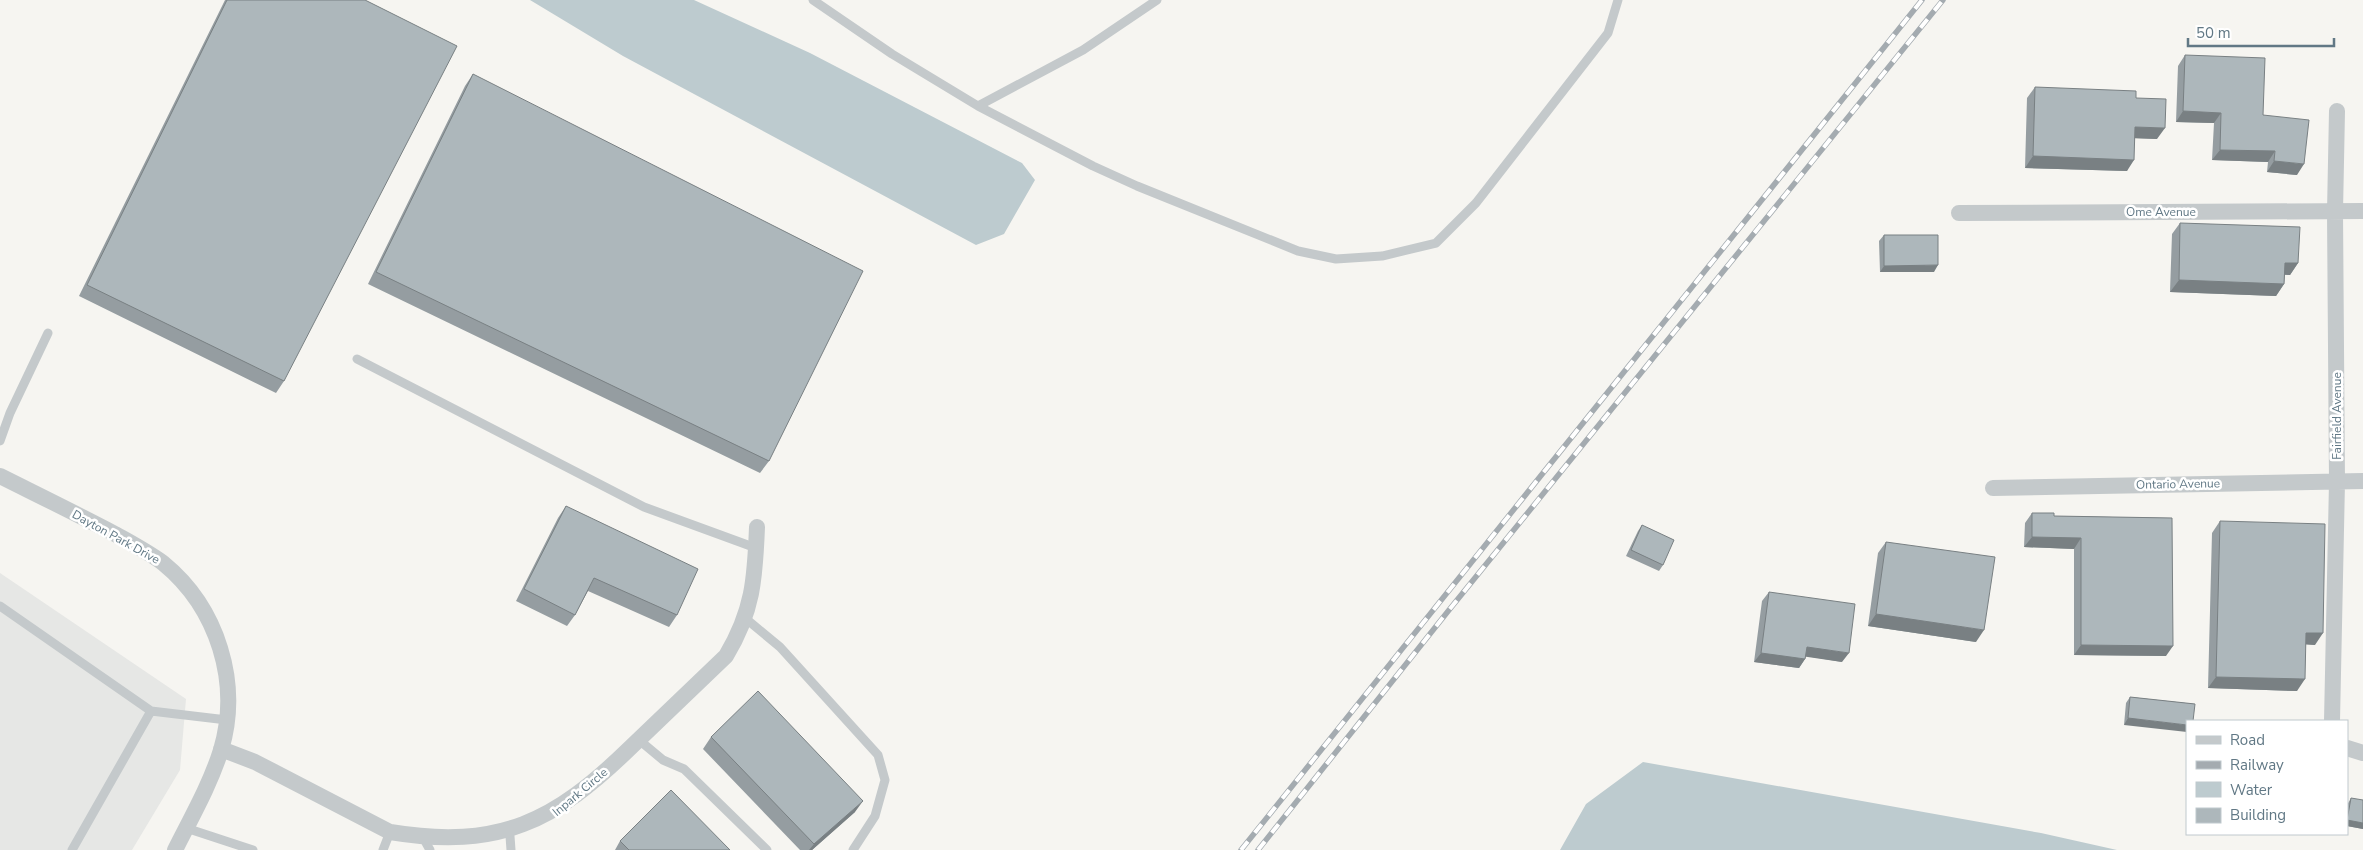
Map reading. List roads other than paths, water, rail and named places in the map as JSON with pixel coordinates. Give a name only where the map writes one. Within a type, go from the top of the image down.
[{"type":"street","name":"Fairfield Avenue","points":[[2332,720],[2337,482],[2335,212],[2337,111]]},
{"type":"street","name":"Ome Avenue","points":[[1959,213],[2363,211]]},
{"type":"street","name":"Dayton Park Drive","points":[[0,476],[144,551],[180,579],[200,604],[215,632],[225,662],[228,687],[227,720],[215,767],[175,850]]},
{"type":"street","name":"Ontario Avenue","points":[[1992,488],[2363,482]]},
{"type":"street","name":"Inpark Circle","points":[[221,749],[255,762],[390,832],[427,845],[510,843],[524,831],[550,817],[574,800],[726,656],[745,618],[753,591],[757,527]]},
{"type":"street","points":[[2348,748],[2363,753]]},
{"type":"lane","points":[[812,0],[892,54],[978,106],[1137,186],[1298,252],[1336,258],[1382,256],[1436,243],[1476,203],[1608,34],[1618,0]]},
{"type":"lane","points":[[978,106],[1083,50],[1157,0]]},
{"type":"lane","points":[[0,441],[10,413],[48,333]]},
{"type":"lane","points":[[356,359],[644,507],[756,548]]},
{"type":"lane","points":[[0,606],[151,710],[227,720]]},
{"type":"lane","points":[[745,618],[780,647],[878,755],[885,780],[875,816],[853,850]]},
{"type":"lane","points":[[72,850],[151,710]]},
{"type":"lane","points":[[639,740],[663,760],[684,769],[767,850]]},
{"type":"lane","points":[[186,828],[253,850]]},
{"type":"lane","points":[[383,850],[390,832]]},
{"type":"water","points":[[530,0],[694,0],[810,53],[1022,163],[1035,180],[1004,234],[976,245],[623,56]]},
{"type":"water","points":[[1643,762],[2041,833],[2117,850],[1560,850],[1586,804]]},
{"type":"railway","points":[[1241,850],[1922,0]]},
{"type":"railway","points":[[1258,850],[1449,610],[1943,0]]}]
